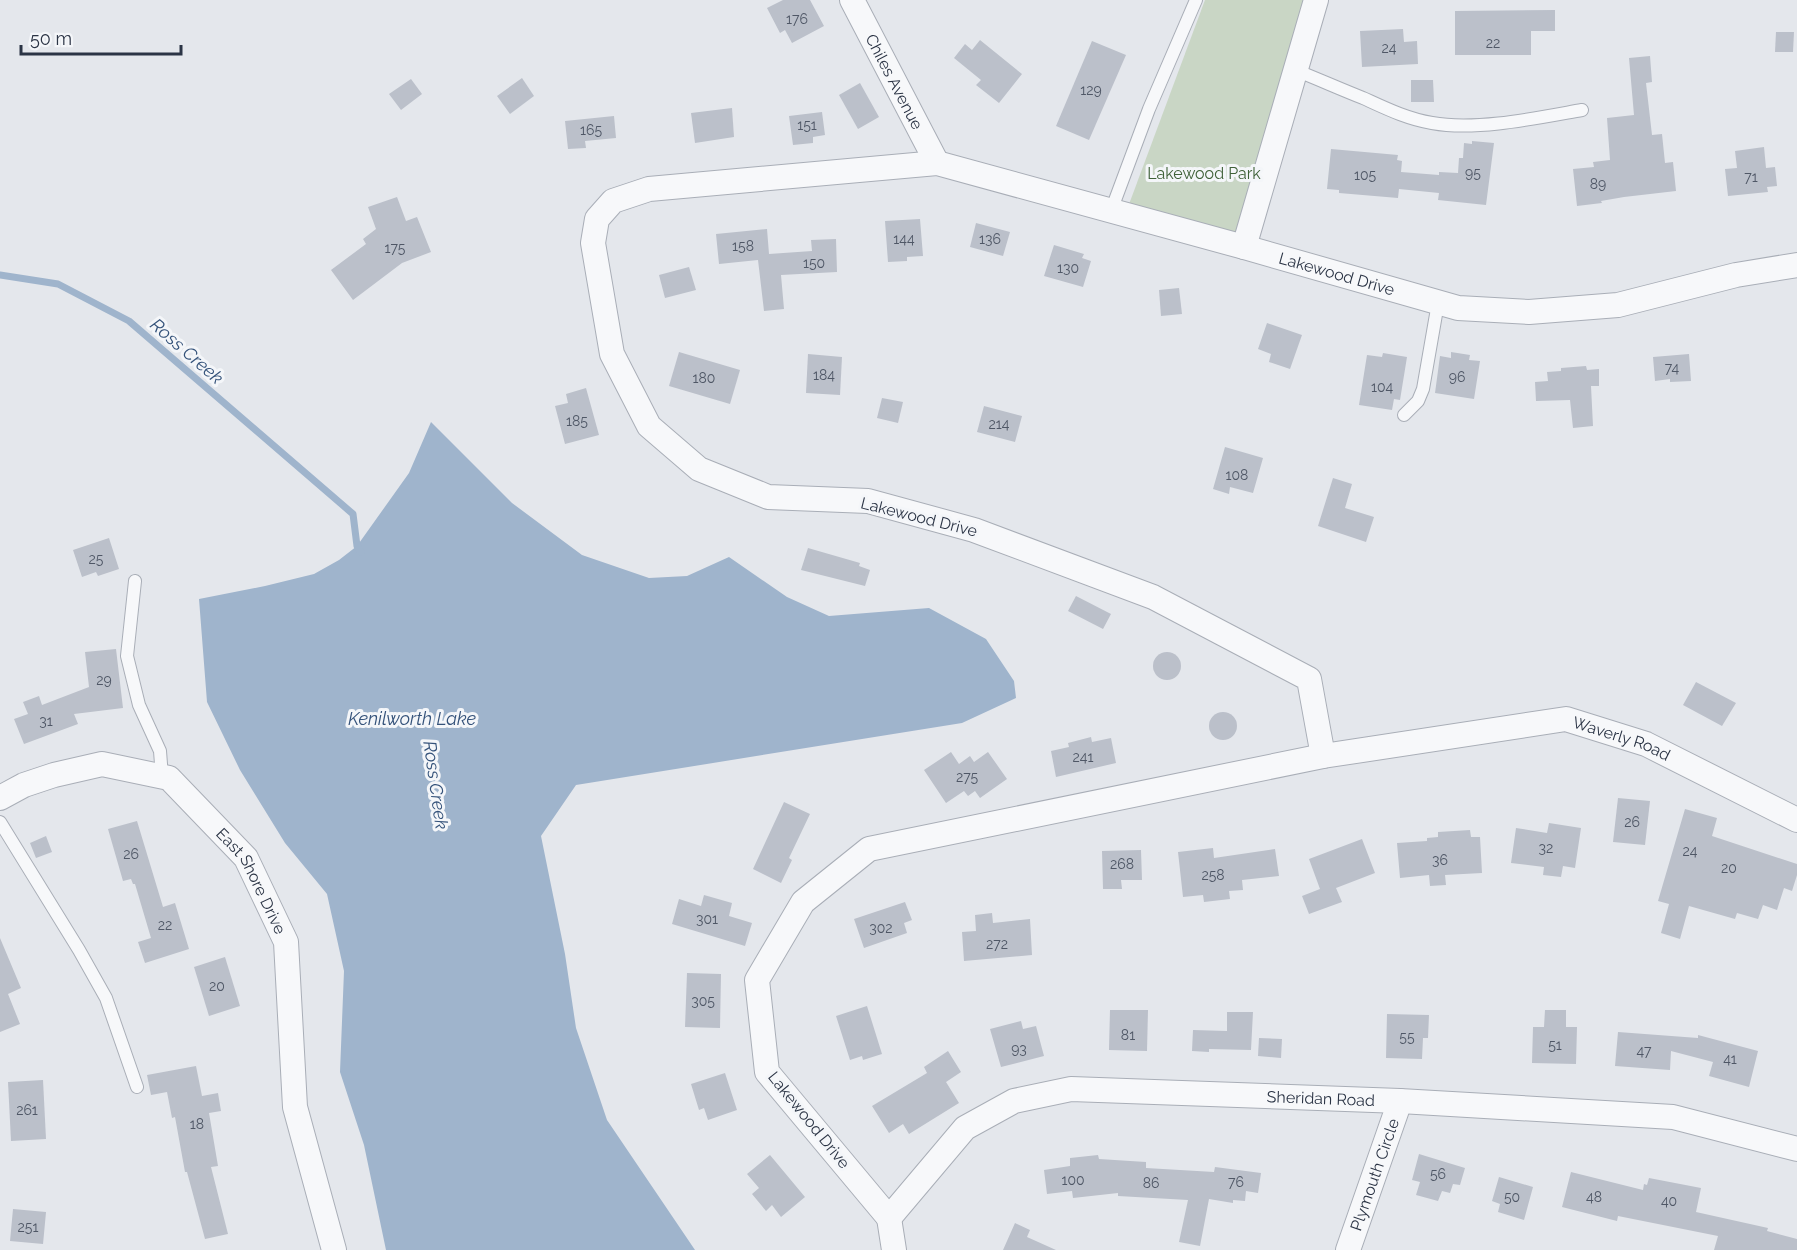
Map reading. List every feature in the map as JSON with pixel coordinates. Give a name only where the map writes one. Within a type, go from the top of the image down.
[{"type":"street","name":"Chiles Avenue","points":[[852,0],[937,163]]},
{"type":"street","points":[[1244,247],[1316,0]]},
{"type":"street","name":"Lakewood Drive","points":[[889,1218],[767,1072],[757,980],[803,902],[869,849],[1323,756],[1309,680],[1153,597],[974,530],[868,501],[768,496],[699,469],[649,426],[612,354],[593,243],[597,219],[613,201],[649,189],[937,163],[1438,303],[1458,308],[1528,312],[1618,305],[1736,275],[1797,266]]},
{"type":"street","name":"Waverly Road","points":[[1323,756],[1566,719],[1646,744],[1797,820]]},
{"type":"street","name":"East Shore Drive","points":[[0,798],[24,785],[44,778],[102,764],[169,778],[246,858],[286,942],[295,1107],[334,1250]]},
{"type":"street","name":"Sheridan Road","points":[[889,1218],[965,1128],[1014,1101],[1071,1089],[1400,1101],[1673,1117],[1797,1149]]},
{"type":"street","name":"Plymouth Circle","points":[[1348,1250],[1400,1101]]},
{"type":"street","points":[[889,1218],[894,1250]]},
{"type":"lane","points":[[1111,211],[1149,109],[1196,0]]},
{"type":"lane","points":[[1295,70],[1397,114],[1430,123],[1452,126],[1488,123],[1582,110]]},
{"type":"lane","points":[[1404,415],[1418,401],[1423,389],[1438,303]]},
{"type":"lane","points":[[135,581],[127,656],[139,705],[160,751],[162,777]]},
{"type":"lane","points":[[0,822],[106,998],[137,1087]]},
{"type":"green space","name":"Lakewood Park","points":[[1205,0],[1316,0],[1244,247],[1125,215]]},
{"type":"water","name":"Kenilworth Lake","points":[[431,422],[512,503],[582,555],[649,578],[687,576],[729,557],[787,597],[829,616],[929,608],[986,639],[1014,681],[1016,698],[962,723],[576,785],[541,836],[565,954],[576,1028],[607,1120],[695,1250],[386,1250],[364,1145],[340,1072],[344,971],[327,894],[285,843],[240,770],[207,702],[199,599],[314,574],[339,560],[357,546],[409,473]]},
{"type":"building","points":[[783,0],[810,0],[824,26],[792,43],[785,30],[780,33],[767,8]]},
{"type":"building","points":[[1555,10],[1555,31],[1531,31],[1531,55],[1455,55],[1455,11]]},
{"type":"building","points":[[1403,29],[1404,42],[1417,41],[1418,64],[1362,67],[1360,31]]},
{"type":"building","points":[[1776,32],[1794,32],[1793,52],[1775,52]]},
{"type":"building","points":[[980,40],[1022,74],[999,103],[976,85],[981,80],[954,58],[965,44],[972,50]]},
{"type":"building","points":[[1092,41],[1126,55],[1089,140],[1056,126]]},
{"type":"building","points":[[1650,56],[1652,82],[1646,83],[1652,135],[1662,134],[1665,163],[1673,162],[1676,191],[1624,197],[1577,206],[1573,169],[1594,167],[1593,162],[1610,160],[1607,118],[1634,115],[1629,58]]},
{"type":"building","points":[[522,78],[534,96],[510,114],[497,96]]},
{"type":"building","points":[[411,79],[422,94],[401,110],[389,94]]},
{"type":"building","points":[[1411,80],[1433,80],[1434,102],[1411,102]]},
{"type":"building","points":[[860,83],[879,117],[858,129],[839,95]]},
{"type":"building","points":[[732,108],[734,137],[695,143],[691,113]]},
{"type":"building","points":[[822,112],[825,135],[813,137],[813,143],[793,145],[789,116]]},
{"type":"building","points":[[614,116],[616,138],[585,141],[586,148],[568,149],[565,121]]},
{"type":"building","points":[[1472,141],[1494,143],[1486,205],[1438,200],[1439,193],[1399,189],[1398,198],[1339,193],[1339,190],[1327,189],[1331,149],[1398,155],[1397,160],[1402,161],[1401,172],[1439,175],[1439,172],[1458,173],[1459,158],[1463,158],[1464,143],[1472,144]]},
{"type":"building","points":[[1764,147],[1766,168],[1775,167],[1777,186],[1767,187],[1768,192],[1728,196],[1725,169],[1737,168],[1735,151]]},
{"type":"building","points":[[397,197],[406,221],[417,217],[431,252],[402,263],[353,300],[331,270],[366,244],[363,239],[376,229],[368,207]]},
{"type":"building","points":[[920,219],[923,256],[907,257],[907,261],[888,262],[885,221]]},
{"type":"building","points":[[976,223],[1010,232],[1003,256],[970,247]]},
{"type":"building","points":[[767,229],[769,254],[812,251],[811,240],[836,239],[837,272],[781,275],[784,309],[764,311],[758,260],[719,264],[716,234]]},
{"type":"building","points":[[1054,245],[1084,254],[1082,258],[1091,261],[1083,287],[1044,276]]},
{"type":"building","points":[[689,267],[696,290],[665,298],[659,275]]},
{"type":"building","points":[[1179,288],[1182,314],[1161,316],[1159,290]]},
{"type":"building","points":[[1267,323],[1302,335],[1290,369],[1269,362],[1271,354],[1258,349]]},
{"type":"building","points":[[679,352],[740,370],[730,404],[669,386]]},
{"type":"building","points":[[1451,352],[1470,355],[1469,360],[1480,361],[1474,399],[1435,393],[1440,356],[1451,358]]},
{"type":"building","points":[[1383,353],[1407,357],[1400,400],[1394,399],[1392,410],[1359,405],[1367,355],[1382,357]]},
{"type":"building","points":[[808,354],[842,357],[840,395],[806,393]]},
{"type":"building","points":[[1689,354],[1691,381],[1670,382],[1670,379],[1655,381],[1653,357]]},
{"type":"building","points":[[1586,366],[1587,370],[1599,369],[1599,386],[1591,386],[1593,426],[1573,428],[1570,400],[1536,401],[1535,382],[1548,381],[1547,372],[1561,371],[1561,368]]},
{"type":"building","points":[[586,388],[599,435],[565,444],[555,406],[568,403],[566,394]]},
{"type":"building","points":[[882,398],[903,402],[898,423],[877,418]]},
{"type":"building","points":[[984,406],[1022,416],[1015,442],[977,432]]},
{"type":"building","points":[[1225,447],[1263,458],[1253,493],[1230,487],[1229,494],[1213,489]]},
{"type":"building","points":[[1333,478],[1352,484],[1345,508],[1374,517],[1366,542],[1318,526]]},
{"type":"building","points":[[109,538],[119,569],[98,576],[96,572],[82,577],[73,550]]},
{"type":"building","points":[[808,548],[860,563],[859,566],[870,570],[865,586],[801,570]]},
{"type":"building","points":[[1076,596],[1111,614],[1103,629],[1068,611]]},
{"type":"building","points":[[116,649],[123,708],[74,714],[78,724],[24,744],[14,719],[28,714],[23,702],[39,696],[42,705],[89,687],[85,652]]},
{"type":"building","points":[[1167,652],[1177,656],[1181,666],[1177,676],[1167,680],[1157,676],[1153,666],[1157,656]]},
{"type":"building","points":[[1696,682],[1736,703],[1722,726],[1683,705]]},
{"type":"building","points":[[1223,712],[1233,716],[1237,726],[1233,736],[1223,740],[1213,736],[1209,726],[1213,716]]},
{"type":"building","points":[[1091,737],[1092,742],[1111,738],[1116,763],[1056,777],[1051,751],[1069,747],[1068,743]]},
{"type":"building","points":[[951,752],[959,764],[970,756],[974,762],[988,752],[1007,779],[980,798],[975,791],[968,796],[964,791],[946,803],[924,770]]},
{"type":"building","points":[[1618,798],[1650,801],[1645,845],[1613,842]]},
{"type":"building","points":[[784,802],[810,814],[789,858],[792,860],[781,883],[753,869]]},
{"type":"building","points":[[1685,809],[1717,818],[1712,836],[1797,864],[1797,875],[1792,891],[1784,888],[1777,910],[1763,905],[1758,919],[1737,913],[1735,919],[1689,906],[1680,939],[1661,933],[1669,904],[1658,901]]},
{"type":"building","points":[[137,821],[163,907],[175,903],[189,949],[145,963],[138,942],[151,938],[135,884],[131,879],[123,881],[108,829]]},
{"type":"building","points":[[1549,823],[1581,828],[1575,868],[1563,866],[1561,877],[1543,875],[1544,867],[1511,863],[1516,828],[1547,833]]},
{"type":"building","points":[[1470,830],[1471,837],[1480,837],[1482,873],[1445,875],[1446,885],[1430,886],[1429,875],[1400,878],[1397,843],[1427,841],[1427,838],[1438,837],[1438,832]]},
{"type":"building","points":[[46,836],[52,852],[36,858],[30,843]]},
{"type":"building","points":[[1362,839],[1375,873],[1336,888],[1342,902],[1309,914],[1302,896],[1320,889],[1309,859]]},
{"type":"building","points":[[1213,848],[1214,858],[1275,849],[1279,876],[1242,880],[1243,890],[1229,891],[1230,899],[1204,902],[1203,895],[1183,897],[1178,852]]},
{"type":"building","points":[[1141,850],[1142,880],[1121,880],[1122,889],[1103,889],[1102,851]]},
{"type":"building","points":[[704,895],[732,903],[729,916],[752,923],[745,946],[672,924],[679,899],[701,906]]},
{"type":"building","points":[[905,902],[912,920],[904,923],[907,933],[864,948],[854,919]]},
{"type":"building","points":[[992,913],[993,923],[1030,919],[1032,955],[964,961],[962,932],[976,931],[975,915]]},
{"type":"building","points":[[0,938],[21,988],[8,994],[20,1024],[0,1032]]},
{"type":"building","points":[[225,957],[240,1006],[209,1016],[194,967]]},
{"type":"building","points":[[687,973],[721,974],[720,1028],[685,1027]]},
{"type":"building","points":[[867,1006],[882,1054],[863,1060],[862,1056],[850,1060],[836,1016]]},
{"type":"building","points":[[1110,1010],[1148,1010],[1147,1051],[1109,1050]]},
{"type":"building","points":[[1545,1010],[1566,1010],[1566,1027],[1577,1027],[1576,1064],[1532,1063],[1533,1027],[1544,1027]]},
{"type":"building","points":[[1227,1012],[1253,1012],[1251,1050],[1192,1051],[1193,1030],[1227,1031]]},
{"type":"building","points":[[1387,1014],[1429,1015],[1428,1038],[1423,1038],[1422,1059],[1386,1058]]},
{"type":"building","points":[[1021,1021],[1023,1029],[1036,1026],[1044,1056],[1001,1067],[990,1029]]},
{"type":"building","points":[[1618,1032],[1698,1038],[1698,1035],[1758,1051],[1749,1087],[1709,1076],[1713,1062],[1671,1051],[1670,1070],[1615,1066]]},
{"type":"building","points":[[1259,1038],[1282,1039],[1281,1058],[1258,1056]]},
{"type":"building","points":[[948,1051],[961,1072],[946,1082],[959,1103],[909,1134],[903,1124],[889,1133],[872,1106],[927,1073],[924,1067]]},
{"type":"building","points":[[196,1066],[202,1096],[218,1093],[221,1111],[209,1113],[218,1166],[211,1167],[228,1234],[205,1239],[187,1172],[185,1172],[175,1117],[172,1118],[167,1092],[151,1095],[147,1075]]},
{"type":"building","points":[[725,1073],[737,1110],[708,1120],[704,1108],[699,1110],[691,1084]]},
{"type":"building","points":[[43,1080],[46,1139],[11,1141],[8,1082]]},
{"type":"building","points":[[1419,1154],[1465,1168],[1460,1185],[1453,1184],[1450,1193],[1442,1191],[1438,1201],[1416,1195],[1420,1182],[1412,1180]]},
{"type":"building","points":[[770,1155],[805,1197],[781,1217],[772,1205],[766,1211],[752,1194],[759,1188],[747,1174]]},
{"type":"building","points":[[1098,1155],[1099,1159],[1146,1162],[1146,1168],[1214,1172],[1215,1167],[1261,1173],[1258,1193],[1246,1191],[1245,1201],[1233,1200],[1233,1203],[1209,1199],[1200,1246],[1179,1242],[1188,1200],[1118,1196],[1118,1193],[1073,1198],[1072,1191],[1047,1194],[1044,1170],[1070,1166],[1070,1158]]},
{"type":"building","points":[[1571,1172],[1643,1190],[1649,1178],[1701,1188],[1696,1212],[1768,1228],[1767,1231],[1797,1239],[1797,1250],[1714,1250],[1718,1236],[1618,1216],[1617,1221],[1562,1207]]},
{"type":"building","points":[[1499,1177],[1533,1187],[1524,1220],[1498,1212],[1500,1204],[1492,1201]]},
{"type":"building","points":[[13,1209],[46,1212],[43,1244],[10,1241]]},
{"type":"building","points":[[1015,1223],[1030,1230],[1027,1237],[1056,1250],[1003,1250]]},
{"type":"waterway","name":"Ross Creek","points":[[0,275],[58,284],[129,321],[353,514],[357,546],[361,552]]}]
